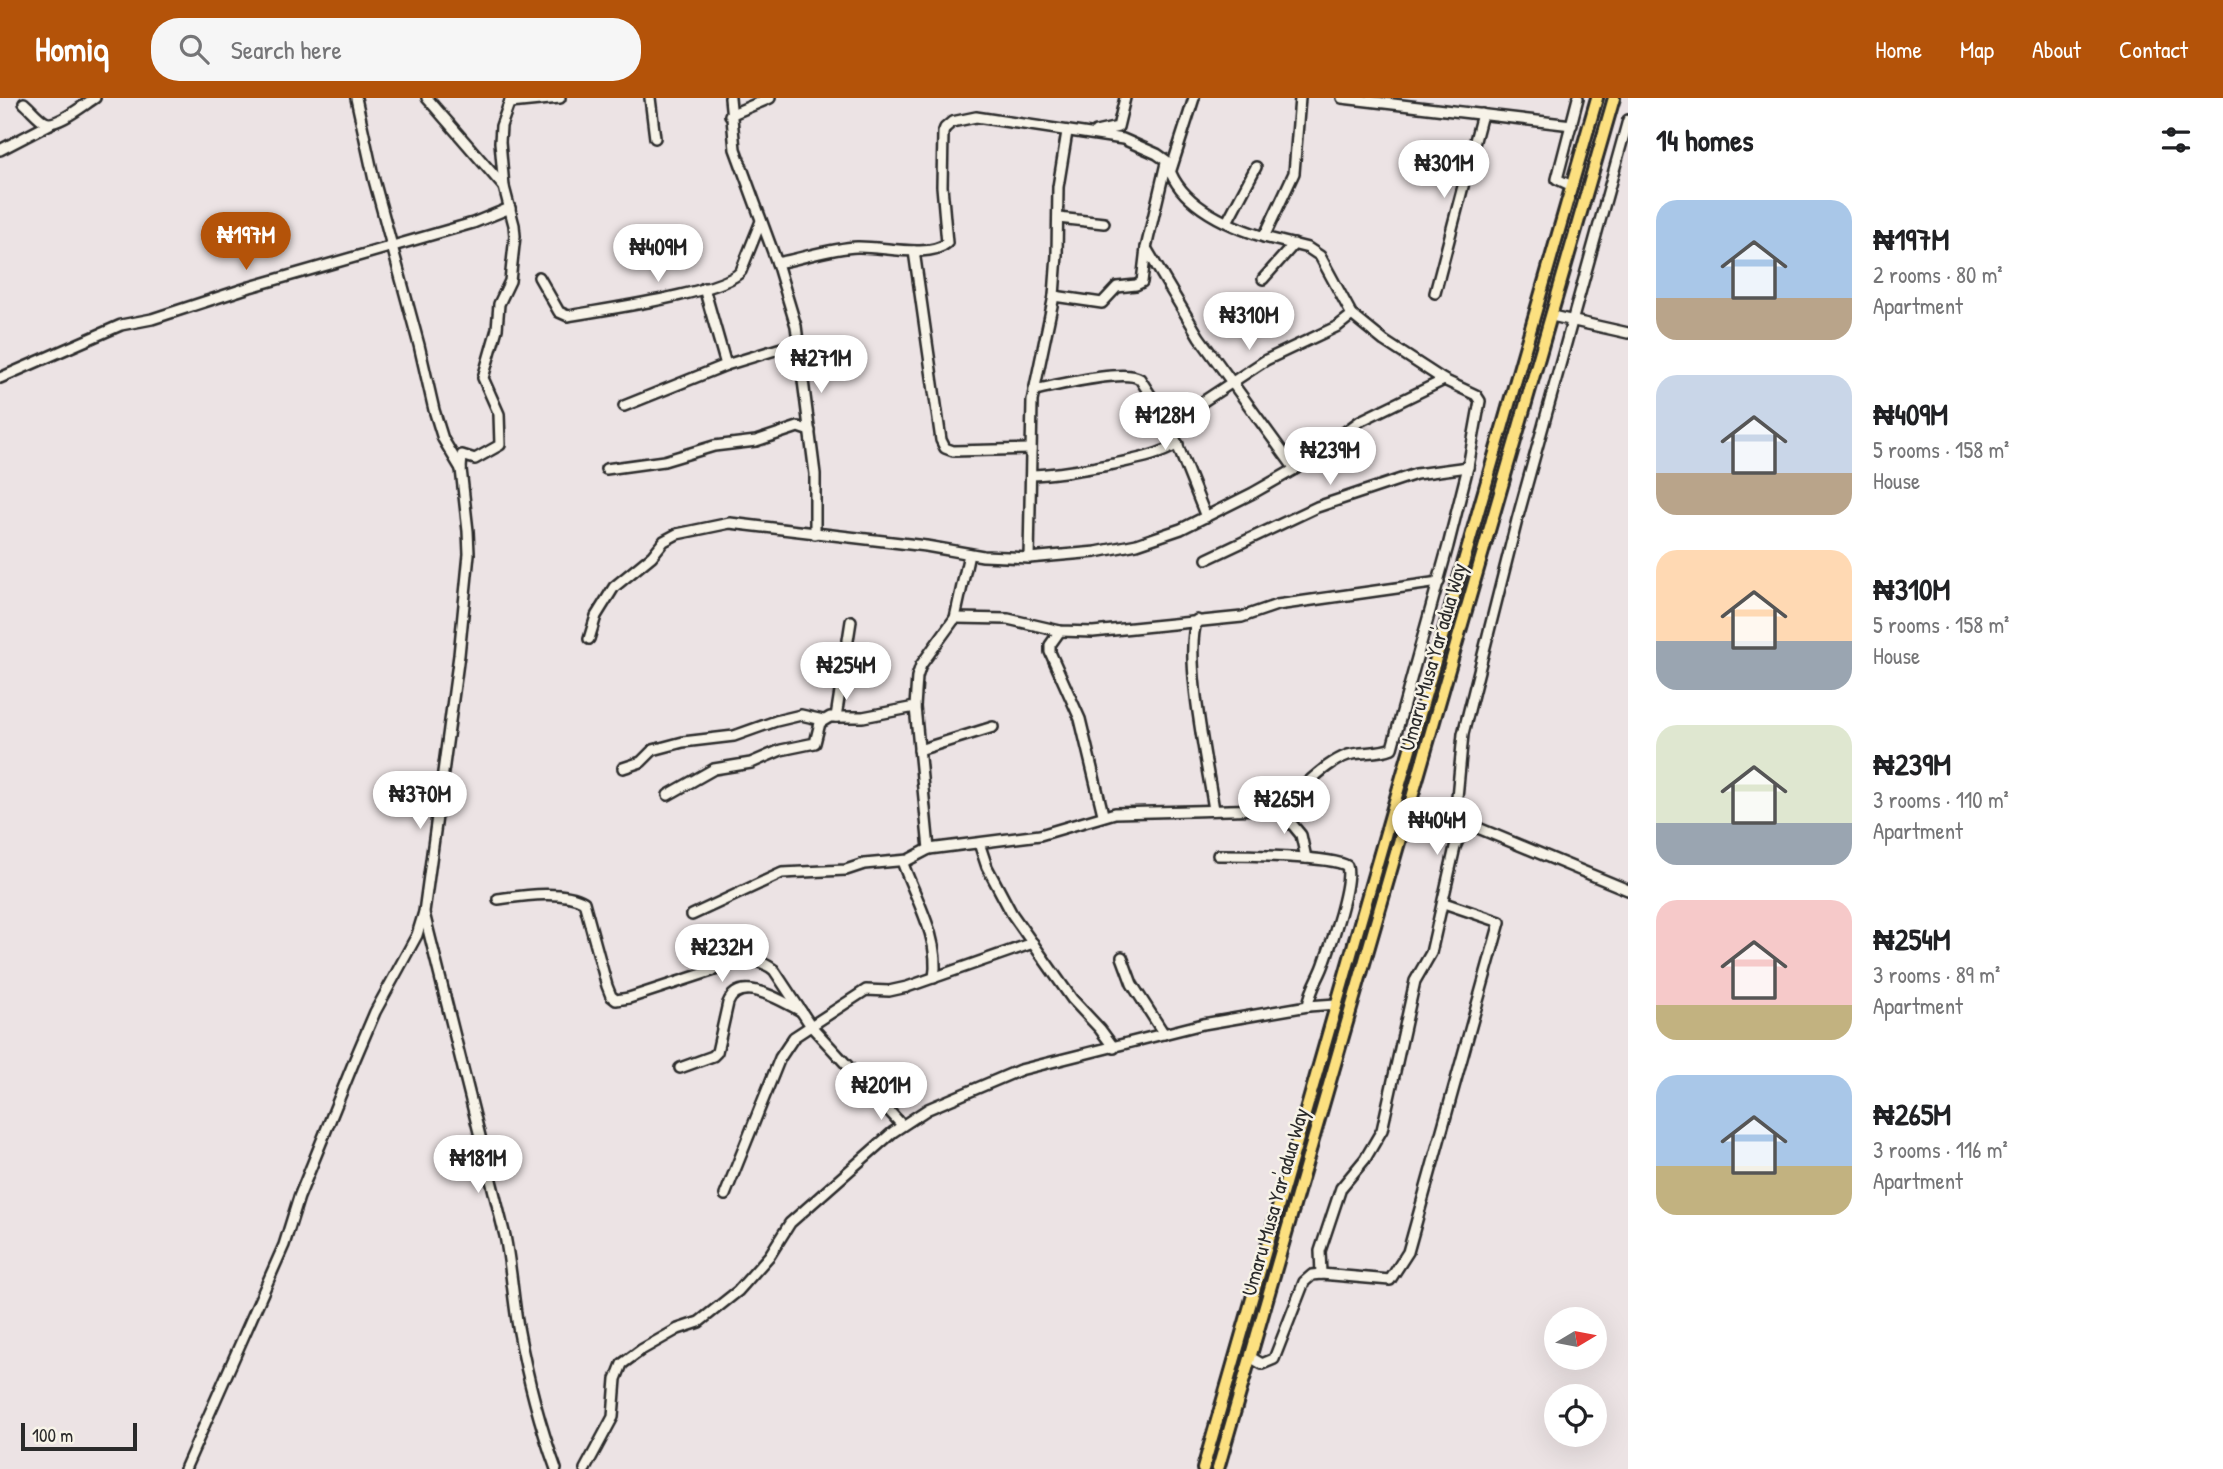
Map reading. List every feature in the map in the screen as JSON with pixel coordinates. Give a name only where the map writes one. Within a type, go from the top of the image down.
[{"type":"main road","name":"Umaru Musa Yar'adua Way","points":[[1203,1469],[1597,98]]},
{"type":"main road","name":"Umaru Musa Yar'adua Way","points":[[1218,1469],[1614,98]]},
{"type":"street","points":[[0,150],[95,98]]},
{"type":"street","points":[[356,98],[374,180],[434,410],[443,439],[461,469]]},
{"type":"street","points":[[427,98],[504,187]]},
{"type":"street","points":[[186,1469],[284,1245],[299,1197],[355,1059],[375,1013],[418,935],[424,912],[459,655],[470,543],[461,469],[462,455],[475,459],[500,444],[499,414],[483,378],[497,329],[499,304],[510,281],[515,236],[504,187],[501,126],[510,101],[560,98]]},
{"type":"street","points":[[650,98],[655,138]]},
{"type":"street","points":[[730,98],[735,149],[778,262],[796,326],[815,474],[815,534]]},
{"type":"street","points":[[730,115],[770,98]]},
{"type":"street","points":[[1091,134],[1118,127],[1125,98]]},
{"type":"street","points":[[1170,173],[1194,98]]},
{"type":"street","points":[[1264,237],[1294,173],[1300,98]]},
{"type":"street","points":[[1342,98],[1408,102],[1572,125]]},
{"type":"street","points":[[1572,186],[1557,179],[1578,98]]},
{"type":"street","points":[[24,103],[50,124]]},
{"type":"street","points":[[1435,293],[1482,114]]},
{"type":"street","points":[[692,915],[788,872],[846,870],[864,864],[902,861],[929,849],[1040,835],[1093,820],[1103,814],[1249,810],[1277,806],[1331,764],[1349,755],[1392,748],[1439,582],[1468,467],[1480,401],[1476,395],[1444,380],[1384,341],[1352,315],[1320,256],[1308,248],[1264,237],[1227,222],[1198,206],[1175,184],[1167,161],[1157,154],[1130,142],[1091,134],[976,117],[952,122],[945,128],[942,144],[942,186],[947,243],[941,248],[914,251],[855,247],[778,262]]},
{"type":"street","points":[[1628,120],[1571,321],[1463,734],[1456,808],[1459,817],[1466,823],[1628,890]]},
{"type":"street","points":[[1029,558],[1034,390],[1054,296],[1058,187],[1067,132]]},
{"type":"street","points":[[1054,296],[1098,303],[1105,301],[1117,287],[1140,284],[1167,161]]},
{"type":"street","points":[[1227,222],[1256,166]]},
{"type":"street","points":[[0,378],[121,325],[152,319],[250,287],[473,223],[510,208]]},
{"type":"street","points":[[1058,218],[1104,223]]},
{"type":"street","points":[[539,277],[564,316],[655,300],[704,288],[737,277],[761,221]]},
{"type":"street","points":[[1263,279],[1294,244]]},
{"type":"street","points":[[1146,248],[1199,337],[1295,468]]},
{"type":"street","points":[[914,251],[941,440],[946,448],[953,451],[1031,449]]},
{"type":"street","points":[[704,288],[726,365]]},
{"type":"street","points":[[1169,425],[1232,380],[1266,360],[1338,326],[1352,315]]},
{"type":"street","points":[[1552,316],[1628,333]]},
{"type":"street","points":[[624,406],[726,365],[799,343]]},
{"type":"street","points":[[1034,390],[1091,379],[1129,374],[1135,376],[1169,425],[1206,517]]},
{"type":"street","points":[[589,639],[596,616],[614,587],[652,556],[669,538],[730,523],[926,546],[969,554],[1029,558],[1096,552],[1137,544],[1181,530],[1206,517],[1295,468],[1360,421],[1444,380]]},
{"type":"street","points":[[606,469],[664,461],[715,446],[756,441],[798,428],[810,430]]},
{"type":"street","points":[[1031,475],[1073,472],[1142,459],[1178,444]]},
{"type":"street","points":[[1207,559],[1317,507],[1416,474],[1468,467]]},
{"type":"street","points":[[929,849],[915,707],[917,677],[921,665],[955,618],[969,554]]},
{"type":"street","points":[[955,618],[1007,619],[1060,631],[1093,632],[1242,617],[1277,606],[1439,582]]},
{"type":"street","points":[[1197,620],[1192,641],[1195,682],[1214,810]]},
{"type":"street","points":[[836,717],[851,621]]},
{"type":"street","points":[[1060,631],[1050,645],[1050,652],[1080,719],[1103,814]]},
{"type":"street","points":[[622,768],[641,762],[653,750],[682,741],[734,736],[790,716],[808,715],[823,720],[863,717],[915,707]]},
{"type":"street","points":[[668,795],[714,769],[751,763],[781,750],[815,743],[823,720]]},
{"type":"street","points":[[919,750],[993,727]]},
{"type":"street","points":[[1277,806],[1301,835],[1306,858]]},
{"type":"street","points":[[1321,1273],[1320,1251],[1341,1188],[1365,1159],[1382,1130],[1415,981],[1431,953],[1455,847],[1466,823]]},
{"type":"street","points":[[979,843],[997,888],[1033,943],[1072,999],[1114,1048]]},
{"type":"street","points":[[1218,855],[1306,858],[1343,863],[1348,872],[1348,882],[1326,960],[1312,986],[1308,1006]]},
{"type":"street","points":[[902,861],[926,922],[936,968],[934,978]]},
{"type":"street","points":[[498,899],[528,895],[578,898],[584,902],[607,986],[616,1000],[747,960],[767,964],[774,970],[811,1026],[902,1125]]},
{"type":"street","points":[[1250,1357],[1262,1364],[1274,1359],[1304,1282],[1312,1275],[1321,1273],[1390,1280],[1408,1252],[1500,922],[1444,903]]},
{"type":"street","points":[[424,912],[505,1236],[513,1272],[518,1323],[528,1378],[556,1469]]},
{"type":"street","points":[[725,1195],[780,1058],[794,1037],[866,989],[889,991],[1033,943]]},
{"type":"street","points":[[1122,957],[1132,984],[1164,1034]]},
{"type":"street","points":[[680,1068],[713,1056],[716,1052],[728,1003],[731,995],[736,992],[748,990],[773,995],[803,1012]]},
{"type":"street","points":[[585,1469],[613,1417],[617,1379],[622,1364],[669,1334],[699,1322],[737,1291],[770,1255],[790,1223],[902,1125],[928,1109],[1020,1070],[1203,1024],[1308,1006],[1336,1004]]}]
